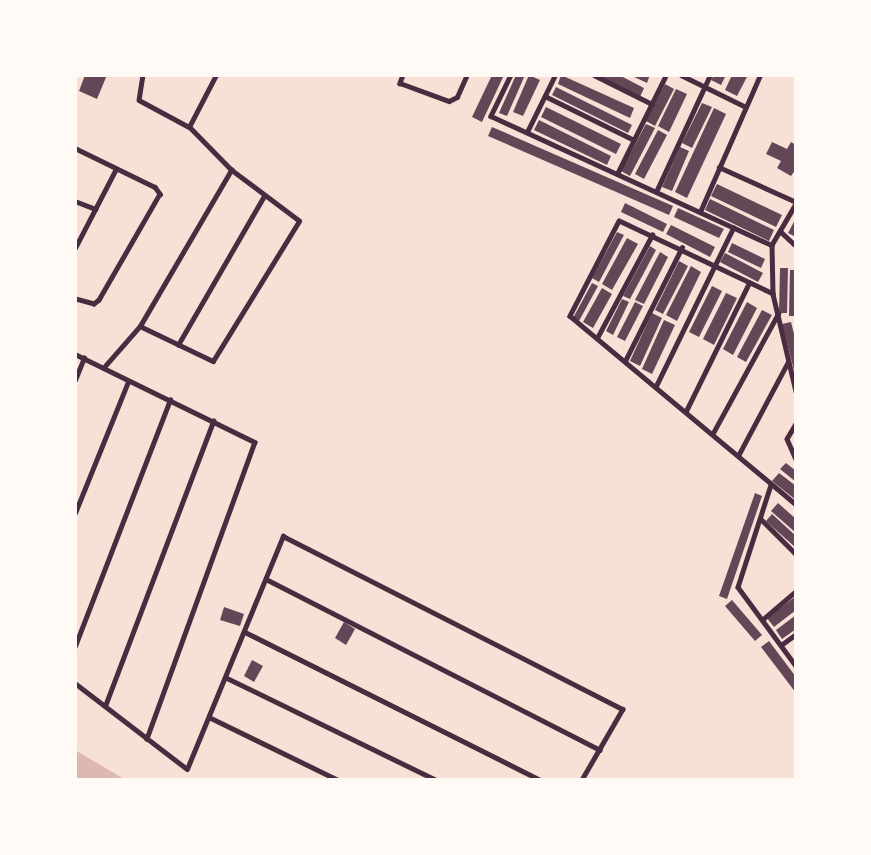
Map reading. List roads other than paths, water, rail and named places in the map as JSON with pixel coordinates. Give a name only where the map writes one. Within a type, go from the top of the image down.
[{"type":"street","points":[[140,326],[213,361],[299,221],[232,170],[190,127],[139,100],[143,75]]},
{"type":"street","points":[[190,127],[216,75]]},
{"type":"street","points":[[403,75],[400,83],[449,101],[457,97],[467,75]]},
{"type":"street","points":[[511,75],[491,116],[772,245]]},
{"type":"street","points":[[527,132],[555,75]]},
{"type":"street","points":[[594,75],[652,104]]},
{"type":"street","points":[[617,174],[666,75]]},
{"type":"street","points":[[681,75],[746,107]]},
{"type":"street","points":[[656,192],[710,75]]},
{"type":"street","points":[[700,212],[760,75]]},
{"type":"street","points":[[545,96],[634,140]]},
{"type":"street","points":[[75,148],[155,187],[160,197],[99,300],[94,304],[75,299]]},
{"type":"street","points":[[719,167],[796,203],[772,245],[773,294],[796,391]]},
{"type":"street","points":[[75,248],[116,169]]},
{"type":"street","points":[[105,366],[140,326],[232,170]]},
{"type":"street","points":[[178,345],[264,196]]},
{"type":"street","points":[[75,201],[96,209]]},
{"type":"street","points":[[773,294],[716,263],[619,221],[570,316],[713,432],[796,504]]},
{"type":"street","points":[[656,387],[733,228]]},
{"type":"street","points":[[780,230],[796,246]]},
{"type":"street","points":[[597,338],[652,236]]},
{"type":"street","points":[[625,361],[682,247]]},
{"type":"street","points":[[686,411],[749,283]]},
{"type":"street","points":[[713,432],[778,314]]},
{"type":"street","points":[[75,354],[105,366],[128,382],[256,442],[147,739]]},
{"type":"street","points":[[75,380],[84,358]]},
{"type":"street","points":[[739,454],[789,361]]},
{"type":"street","points":[[75,513],[128,382]]},
{"type":"street","points":[[75,646],[170,400]]},
{"type":"street","points":[[105,706],[212,421]]},
{"type":"street","points":[[796,424],[787,439],[796,459]]},
{"type":"street","points":[[771,485],[762,520],[738,587],[796,666]]},
{"type":"street","points":[[762,520],[796,555]]},
{"type":"street","points":[[75,683],[187,769],[211,718],[283,536],[623,709],[582,780]]},
{"type":"street","points":[[266,579],[600,750]]},
{"type":"street","points":[[762,620],[796,591]]},
{"type":"street","points":[[245,632],[541,780]]},
{"type":"street","points":[[781,645],[796,634]]},
{"type":"street","points":[[227,678],[436,780]]},
{"type":"street","points":[[211,718],[338,780]]}]
